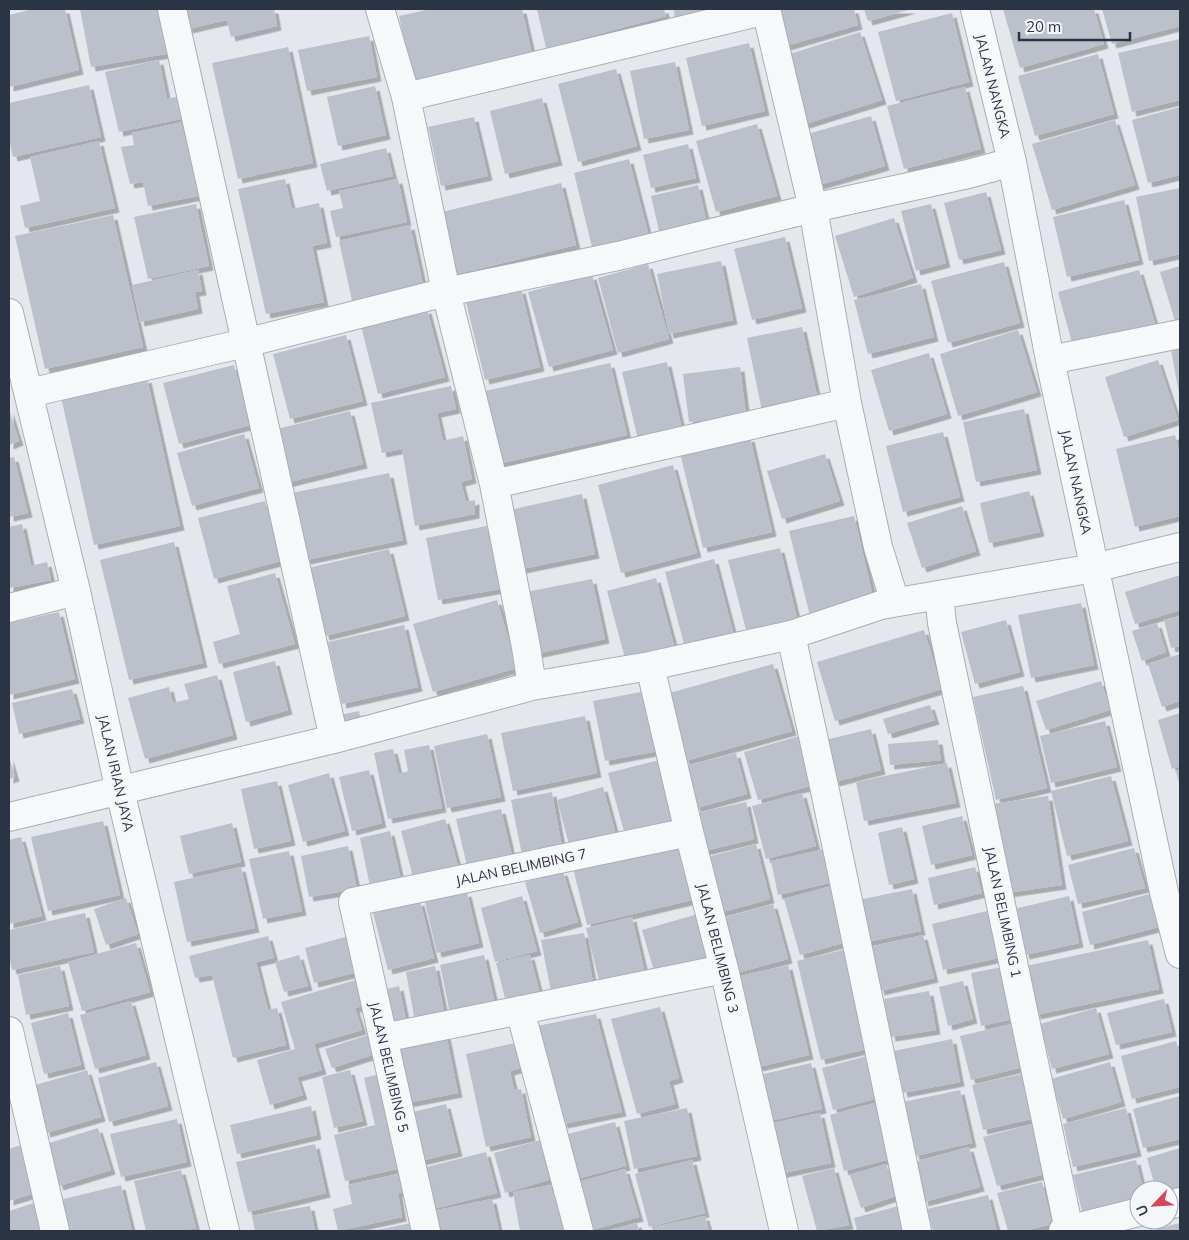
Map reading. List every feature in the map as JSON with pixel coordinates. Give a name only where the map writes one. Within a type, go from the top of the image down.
[{"type":"street","points":[[172,9],[334,739]]},
{"type":"street","points":[[380,9],[406,97],[446,292],[494,484],[532,686]]},
{"type":"street","points":[[406,97],[766,9],[813,208],[847,403],[878,547],[895,602]]},
{"type":"street","name":"JALAN NANGKA","points":[[975,9],[1012,162],[1050,360],[1094,568],[1164,892],[1180,954]]},
{"type":"street","points":[[29,393],[245,343],[446,292],[618,256],[1012,162]]},
{"type":"street","name":"JALAN IRIAN JAYA","points":[[9,314],[76,591],[120,791],[225,1231]]},
{"type":"street","points":[[1050,360],[1180,334]]},
{"type":"street","points":[[494,484],[847,403]]},
{"type":"street","points":[[9,817],[334,739],[532,686],[650,666],[790,635],[881,605],[1094,568],[1180,547]]},
{"type":"street","points":[[9,608],[76,591]]},
{"type":"street","name":"JALAN BELIMBING 1","points":[[939,595],[942,623],[1066,1230]]},
{"type":"street","points":[[790,635],[824,786],[917,1231]]},
{"type":"street","name":"JALAN BELIMBING 3","points":[[650,666],[724,969],[784,1231]]},
{"type":"street","name":"JALAN BELIMBING 7","points":[[353,902],[689,832]]},
{"type":"street","name":"JALAN BELIMBING 5","points":[[353,902],[426,1231]]},
{"type":"street","points":[[383,1038],[724,969]]},
{"type":"street","points":[[520,1010],[579,1231]]},
{"type":"street","points":[[9,1031],[20,1132],[54,1231]]},
{"type":"street","points":[[1066,1230],[1129,1214]]},
{"type":"building","points":[[33,9],[65,9],[79,70],[9,87],[9,15]]},
{"type":"building","points":[[80,9],[163,9],[171,53],[91,67]]},
{"type":"building","points":[[184,9],[274,9],[277,26],[231,37],[227,20],[188,29]]},
{"type":"building","points":[[431,9],[522,9],[532,54],[413,81],[399,16]]},
{"type":"building","points":[[537,9],[664,9],[666,16],[546,48]]},
{"type":"building","points":[[674,9],[730,9],[675,21]]},
{"type":"building","points":[[776,9],[854,9],[858,25],[786,46]]},
{"type":"building","points":[[864,9],[912,9],[868,21]]},
{"type":"building","points":[[1003,9],[1094,9],[1104,44],[1020,68]]},
{"type":"building","points":[[1102,9],[1180,9],[1180,26],[1112,44]]},
{"type":"building","points":[[952,13],[969,82],[896,101],[878,32]]},
{"type":"building","points":[[860,32],[882,100],[802,125],[780,57]]},
{"type":"building","points":[[369,36],[377,77],[307,91],[298,50]]},
{"type":"building","points":[[1180,39],[1180,100],[1132,112],[1118,53]]},
{"type":"building","points":[[749,43],[765,111],[702,126],[686,58]]},
{"type":"building","points":[[288,47],[313,163],[238,179],[212,63]]},
{"type":"building","points":[[1098,54],[1114,114],[1035,136],[1018,76]]},
{"type":"building","points":[[159,60],[167,99],[185,95],[190,117],[119,132],[105,72]]},
{"type":"building","points":[[675,62],[689,130],[644,139],[630,71]]},
{"type":"building","points":[[616,69],[637,146],[578,162],[558,84]]},
{"type":"building","points":[[89,85],[101,137],[13,157],[9,140],[9,103]]},
{"type":"building","points":[[375,86],[386,135],[338,146],[327,97]]},
{"type":"building","points":[[965,87],[981,149],[904,169],[887,106]]},
{"type":"building","points":[[542,98],[558,161],[505,174],[490,111]]},
{"type":"building","points":[[1180,107],[1180,175],[1148,183],[1132,120]]},
{"type":"building","points":[[871,116],[885,166],[819,185],[804,135]]},
{"type":"building","points":[[474,117],[488,176],[441,186],[428,127]]},
{"type":"building","points":[[1115,120],[1135,185],[1052,210],[1032,144]]},
{"type":"building","points":[[187,121],[203,195],[148,206],[143,182],[130,184],[121,147],[134,145],[132,133]]},
{"type":"building","points":[[757,124],[777,196],[716,212],[696,141]]},
{"type":"building","points":[[99,141],[115,208],[25,228],[20,206],[40,201],[30,157]]},
{"type":"building","points":[[688,144],[696,178],[651,188],[643,155]]},
{"type":"building","points":[[386,148],[393,176],[327,191],[320,164]]},
{"type":"building","points":[[629,159],[648,233],[592,247],[574,173]]},
{"type":"building","points":[[285,179],[292,209],[319,203],[327,243],[312,246],[324,302],[266,314],[238,189]]},
{"type":"building","points":[[398,179],[407,222],[336,237],[330,211],[343,208],[339,191]]},
{"type":"building","points":[[561,183],[576,245],[454,275],[438,213]]},
{"type":"building","points":[[698,185],[707,224],[660,235],[651,196]]},
{"type":"building","points":[[1180,188],[1180,254],[1149,261],[1136,197]]},
{"type":"building","points":[[986,192],[1001,250],[959,260],[944,203]]},
{"type":"building","points":[[1124,200],[1139,260],[1067,277],[1053,217]]},
{"type":"building","points":[[196,204],[209,266],[148,279],[134,217]]},
{"type":"building","points":[[931,204],[946,263],[916,271],[901,211]]},
{"type":"building","points":[[113,215],[143,347],[45,369],[15,236]]},
{"type":"building","points":[[894,218],[913,278],[854,297],[835,236]]},
{"type":"building","points":[[410,225],[424,289],[353,305],[339,241]]},
{"type":"building","points":[[785,237],[802,308],[752,320],[734,249]]},
{"type":"building","points":[[721,261],[733,320],[669,334],[657,274]]},
{"type":"building","points":[[1004,262],[1020,323],[948,343],[931,281]]},
{"type":"building","points":[[648,264],[669,339],[618,353],[598,278]]},
{"type":"building","points":[[1180,266],[1180,320],[1175,321],[1160,272]]},
{"type":"building","points":[[198,270],[202,291],[195,292],[198,309],[140,322],[132,285]]},
{"type":"building","points":[[1139,270],[1156,327],[1074,350],[1058,292]]},
{"type":"building","points":[[592,275],[613,350],[549,367],[528,292]]},
{"type":"building","points":[[921,284],[934,337],[868,354],[854,300]]},
{"type":"building","points":[[521,289],[540,367],[485,380],[466,302]]},
{"type":"building","points":[[427,309],[445,377],[378,394],[361,326]]},
{"type":"building","points":[[802,327],[818,400],[762,411],[747,338]]},
{"type":"building","points":[[1018,330],[1037,392],[958,416],[940,354]]},
{"type":"building","points":[[346,335],[363,401],[290,419],[273,354]]},
{"type":"building","points":[[1180,342],[1180,394],[1179,394],[1170,344]]},
{"type":"building","points":[[929,353],[947,414],[889,431],[871,370]]},
{"type":"building","points":[[1158,360],[1178,420],[1124,437],[1105,377]]},
{"type":"building","points":[[667,362],[683,434],[639,444],[622,372]]},
{"type":"building","points":[[610,363],[627,435],[493,465],[476,393]]},
{"type":"building","points":[[234,365],[250,425],[179,444],[163,383]]},
{"type":"building","points":[[740,367],[746,415],[689,422],[683,374]]},
{"type":"building","points":[[147,378],[180,526],[94,545],[61,397]]},
{"type":"building","points":[[451,386],[456,409],[437,413],[443,441],[463,436],[472,479],[461,482],[466,502],[475,500],[475,514],[415,526],[402,449],[382,453],[371,403]]},
{"type":"building","points":[[9,409],[19,441],[9,445]]},
{"type":"building","points":[[1024,409],[1037,470],[976,482],[963,422]]},
{"type":"building","points":[[350,411],[363,464],[286,483],[273,430]]},
{"type":"building","points":[[943,432],[960,497],[903,512],[886,446]]},
{"type":"building","points":[[244,434],[259,488],[192,506],[177,453]]},
{"type":"building","points":[[1175,435],[1180,456],[1180,516],[1135,527],[1116,449]]},
{"type":"building","points":[[750,437],[772,532],[703,548],[680,453]]},
{"type":"building","points":[[825,454],[840,501],[782,519],[767,471]]},
{"type":"building","points":[[14,457],[28,513],[9,517],[9,458]]},
{"type":"building","points":[[673,465],[697,553],[621,573],[598,485]]},
{"type":"building","points":[[389,473],[403,540],[306,560],[292,493]]},
{"type":"building","points":[[1029,491],[1040,532],[989,543],[980,503]]},
{"type":"building","points":[[582,494],[595,554],[517,570],[505,511]]},
{"type":"building","points":[[265,501],[281,561],[214,579],[198,518]]},
{"type":"building","points":[[962,506],[976,551],[922,568],[907,523]]},
{"type":"building","points":[[854,516],[875,605],[811,620],[789,531]]},
{"type":"building","points":[[22,524],[31,566],[47,562],[51,580],[9,588],[9,527]]},
{"type":"building","points":[[487,526],[500,589],[438,600],[426,538]]},
{"type":"building","points":[[174,542],[203,663],[129,680],[100,560]]},
{"type":"building","points":[[780,548],[797,618],[746,630],[728,560]]},
{"type":"building","points":[[389,549],[405,616],[325,636],[308,568]]},
{"type":"building","points":[[714,559],[733,632],[684,644],[665,572]]},
{"type":"building","points":[[275,573],[295,644],[219,664],[213,642],[240,634],[227,586]]},
{"type":"building","points":[[1180,575],[1180,610],[1135,624],[1125,592]]},
{"type":"building","points":[[656,578],[675,649],[626,662],[607,591]]},
{"type":"building","points":[[592,579],[605,639],[535,654],[521,593]]},
{"type":"building","points":[[497,600],[517,668],[433,692],[413,624]]},
{"type":"building","points":[[1081,603],[1094,665],[1031,678],[1018,615]]},
{"type":"building","points":[[59,612],[75,679],[9,695],[9,623]]},
{"type":"building","points":[[1180,616],[1180,646],[1171,648],[1164,620]]},
{"type":"building","points":[[1006,620],[1020,672],[975,684],[961,632]]},
{"type":"building","points":[[1157,623],[1166,652],[1142,661],[1132,631]]},
{"type":"building","points":[[404,625],[418,687],[342,704],[328,642]]},
{"type":"building","points":[[924,630],[942,689],[835,721],[817,662]]},
{"type":"building","points":[[1180,654],[1180,701],[1162,707],[1148,664]]},
{"type":"building","points":[[275,661],[288,710],[246,722],[233,672]]},
{"type":"building","points":[[773,664],[792,731],[685,761],[666,694]]},
{"type":"building","points":[[217,675],[233,735],[145,759],[128,698],[169,687],[173,703],[189,699],[184,684]]},
{"type":"building","points":[[1101,681],[1110,710],[1046,730],[1036,701]]},
{"type":"building","points":[[1023,686],[1047,788],[996,800],[973,697]]},
{"type":"building","points":[[72,689],[80,719],[19,734],[12,703]]},
{"type":"building","points":[[646,691],[658,751],[605,761],[593,701]]},
{"type":"building","points":[[930,705],[935,720],[888,734],[883,719]]},
{"type":"building","points":[[359,711],[362,727],[343,731],[340,715]]},
{"type":"building","points":[[1180,713],[1180,766],[1172,769],[1158,720]]},
{"type":"building","points":[[585,716],[597,773],[513,791],[501,733]]},
{"type":"building","points":[[1105,721],[1117,767],[1051,783],[1040,736]]},
{"type":"building","points":[[871,729],[881,770],[835,782],[825,740]]},
{"type":"building","points":[[487,734],[501,797],[447,808],[434,746]]},
{"type":"building","points":[[799,736],[814,785],[758,800],[744,752]]},
{"type":"building","points":[[938,740],[941,760],[890,765],[888,744]]},
{"type":"building","points":[[429,745],[442,808],[388,819],[374,753],[393,749],[399,774],[408,771],[404,750]]},
{"type":"building","points":[[736,753],[747,794],[696,808],[685,766]]},
{"type":"building","points":[[9,756],[15,777],[9,779]]},
{"type":"building","points":[[659,760],[676,826],[626,839],[608,773]]},
{"type":"building","points":[[947,763],[956,803],[864,821],[856,782]]},
{"type":"building","points":[[369,770],[382,823],[352,831],[339,777]]},
{"type":"building","points":[[1180,770],[1180,787],[1176,771]]},
{"type":"building","points":[[329,773],[345,831],[303,842],[288,785]]},
{"type":"building","points":[[1111,776],[1128,841],[1067,856],[1051,791]]},
{"type":"building","points":[[277,781],[291,841],[254,849],[241,789]]},
{"type":"building","points":[[603,787],[616,835],[570,848],[557,800]]},
{"type":"building","points":[[552,792],[562,847],[522,855],[511,800]]},
{"type":"building","points":[[802,793],[816,846],[766,859],[752,806]]},
{"type":"building","points":[[1048,796],[1062,885],[1007,893],[993,804]]},
{"type":"building","points":[[746,802],[754,839],[700,852],[691,814]]},
{"type":"building","points":[[501,809],[513,860],[468,870],[456,819]]},
{"type":"building","points":[[962,816],[972,855],[931,865],[922,826]]},
{"type":"building","points":[[445,819],[458,866],[413,877],[401,831]]},
{"type":"building","points":[[103,821],[120,895],[48,911],[31,837]]},
{"type":"building","points":[[232,823],[241,862],[189,874],[180,836]]},
{"type":"building","points":[[902,827],[914,879],[889,885],[878,833]]},
{"type":"building","points":[[390,831],[402,885],[371,891],[360,838]]},
{"type":"building","points":[[21,837],[42,916],[9,924],[9,840]]},
{"type":"building","points":[[682,839],[696,899],[587,925],[572,864]]},
{"type":"building","points":[[756,844],[770,899],[715,914],[700,859]]},
{"type":"building","points":[[348,846],[357,889],[309,897],[301,856]]},
{"type":"building","points":[[1134,848],[1145,888],[1078,904],[1068,865]]},
{"type":"building","points":[[826,849],[833,882],[778,895],[771,861]]},
{"type":"building","points":[[289,851],[302,911],[263,919],[249,859]]},
{"type":"building","points":[[241,867],[255,928],[187,942],[174,882]]},
{"type":"building","points":[[975,867],[982,893],[934,905],[928,878]]},
{"type":"building","points":[[563,871],[578,922],[540,933],[525,882]]},
{"type":"building","points":[[835,885],[850,941],[800,955],[784,899]]},
{"type":"building","points":[[912,889],[921,931],[867,942],[858,900]]},
{"type":"building","points":[[467,892],[479,943],[437,953],[425,902]]},
{"type":"building","points":[[1149,894],[1159,927],[1090,945],[1082,912]]},
{"type":"building","points":[[522,896],[537,951],[495,962],[481,908]]},
{"type":"building","points":[[1069,896],[1079,943],[1025,955],[1014,909]]},
{"type":"building","points":[[126,898],[138,934],[106,945],[94,909]]},
{"type":"building","points":[[420,901],[434,958],[388,970],[373,913]]},
{"type":"building","points":[[773,904],[788,959],[729,975],[714,920]]},
{"type":"building","points":[[987,911],[998,958],[943,970],[932,924]]},
{"type":"building","points":[[85,913],[94,952],[12,970],[9,956],[9,930]]},
{"type":"building","points":[[698,914],[711,962],[656,978],[642,930]]},
{"type":"building","points":[[632,917],[647,982],[602,992],[586,928]]},
{"type":"building","points":[[584,933],[594,988],[552,997],[541,940]]},
{"type":"building","points":[[923,935],[934,978],[880,991],[870,947]]},
{"type":"building","points":[[268,936],[274,958],[256,962],[268,1010],[277,1008],[286,1045],[233,1058],[212,975],[195,978],[189,956]]},
{"type":"building","points":[[349,936],[358,972],[314,983],[305,948]]},
{"type":"building","points":[[1148,940],[1159,989],[1036,1015],[1026,966]]},
{"type":"building","points":[[136,943],[150,992],[82,1011],[68,962]]},
{"type":"building","points":[[847,949],[871,1048],[821,1060],[797,961]]},
{"type":"building","points":[[299,955],[308,986],[284,992],[275,962]]},
{"type":"building","points":[[484,955],[496,1008],[451,1018],[440,965]]},
{"type":"building","points":[[530,955],[542,1002],[508,1010],[496,963]]},
{"type":"building","points":[[788,965],[809,1055],[754,1068],[732,978]]},
{"type":"building","points":[[60,966],[69,1006],[26,1015],[18,975]]},
{"type":"building","points":[[435,966],[445,1016],[415,1022],[406,972]]},
{"type":"building","points":[[1002,967],[1013,1019],[981,1026],[971,973]]},
{"type":"building","points":[[359,979],[367,1005],[355,1008],[362,1030],[314,1044],[322,1070],[297,1077],[303,1095],[270,1105],[257,1060],[295,1049],[281,1002]]},
{"type":"building","points":[[963,981],[973,1019],[948,1026],[939,987]]},
{"type":"building","points":[[399,986],[407,1025],[391,1028],[383,990]]},
{"type":"building","points":[[929,991],[936,1030],[891,1037],[884,999]]},
{"type":"building","points":[[1164,999],[1172,1032],[1116,1045],[1107,1013]]},
{"type":"building","points":[[131,1001],[146,1055],[95,1069],[80,1015]]},
{"type":"building","points":[[660,1007],[679,1078],[669,1081],[675,1104],[637,1114],[611,1019]]},
{"type":"building","points":[[1096,1008],[1109,1054],[1052,1069],[1040,1024]]},
{"type":"building","points":[[68,1013],[81,1065],[44,1074],[31,1023]]},
{"type":"building","points":[[596,1014],[622,1112],[563,1124],[537,1026]]},
{"type":"building","points":[[1012,1024],[1023,1067],[971,1080],[960,1036]]},
{"type":"building","points":[[374,1033],[381,1052],[332,1068],[325,1049]]},
{"type":"building","points":[[446,1034],[458,1093],[407,1103],[395,1044]]},
{"type":"building","points":[[952,1039],[960,1082],[903,1093],[894,1051]]},
{"type":"building","points":[[1176,1041],[1180,1057],[1180,1087],[1132,1099],[1121,1056]]},
{"type":"building","points":[[515,1043],[520,1068],[510,1071],[514,1090],[521,1089],[531,1137],[486,1147],[466,1054]]},
{"type":"building","points":[[874,1054],[886,1096],[833,1110],[822,1068]]},
{"type":"building","points":[[156,1062],[168,1106],[109,1122],[98,1078]]},
{"type":"building","points":[[1110,1062],[1121,1102],[1063,1119],[1051,1079]]},
{"type":"building","points":[[811,1063],[822,1109],[766,1122],[755,1076]]},
{"type":"building","points":[[87,1070],[101,1117],[46,1133],[32,1086]]},
{"type":"building","points":[[350,1070],[363,1121],[334,1128],[322,1077]]},
{"type":"building","points":[[1026,1073],[1036,1118],[983,1130],[972,1085]]},
{"type":"building","points":[[379,1074],[401,1168],[345,1181],[334,1135],[375,1125],[364,1078]]},
{"type":"building","points":[[960,1090],[972,1143],[915,1156],[903,1102]]},
{"type":"building","points":[[1180,1096],[1180,1139],[1143,1148],[1133,1109]]},
{"type":"building","points":[[882,1101],[898,1157],[844,1171],[830,1115]]},
{"type":"building","points":[[446,1104],[458,1152],[416,1162],[405,1114]]},
{"type":"building","points":[[311,1106],[317,1135],[237,1154],[230,1125]]},
{"type":"building","points":[[687,1108],[697,1156],[634,1169],[624,1121]]},
{"type":"building","points":[[1126,1108],[1137,1152],[1073,1167],[1063,1124]]},
{"type":"building","points":[[820,1113],[831,1163],[774,1175],[763,1125]]},
{"type":"building","points":[[177,1119],[187,1162],[121,1177],[110,1134]]},
{"type":"building","points":[[615,1122],[626,1166],[572,1180],[560,1136]]},
{"type":"building","points":[[1037,1123],[1049,1173],[997,1186],[983,1137]]},
{"type":"building","points":[[98,1128],[111,1170],[59,1186],[46,1144]]},
{"type":"building","points":[[544,1139],[555,1178],[505,1193],[494,1153]]},
{"type":"building","points":[[315,1144],[326,1193],[248,1212],[236,1162]]},
{"type":"building","points":[[21,1145],[35,1193],[9,1201],[9,1149]]},
{"type":"building","points":[[969,1147],[980,1187],[924,1202],[914,1162]]},
{"type":"building","points":[[1180,1148],[1180,1195],[1179,1180],[1153,1180],[1147,1158]]},
{"type":"building","points":[[486,1152],[497,1193],[429,1210],[419,1169]]},
{"type":"building","points":[[692,1160],[705,1213],[649,1227],[635,1174]]},
{"type":"building","points":[[1136,1160],[1141,1180],[1129,1180],[1129,1208],[1084,1219],[1073,1175]]},
{"type":"building","points":[[886,1164],[896,1196],[861,1208],[850,1175]]},
{"type":"building","points":[[834,1168],[849,1225],[817,1231],[802,1176]]},
{"type":"building","points":[[625,1169],[639,1217],[588,1231],[575,1183]]},
{"type":"building","points":[[181,1170],[196,1228],[182,1231],[146,1231],[134,1181]]},
{"type":"building","points":[[403,1173],[407,1191],[398,1193],[402,1217],[338,1231],[333,1209],[352,1204],[348,1185]]},
{"type":"building","points":[[1042,1182],[1052,1224],[1024,1231],[1008,1231],[997,1193]]},
{"type":"building","points":[[558,1184],[566,1231],[520,1231],[513,1192]]},
{"type":"building","points":[[121,1185],[132,1231],[63,1231],[56,1201]]},
{"type":"building","points":[[988,1195],[997,1231],[933,1231],[927,1209]]},
{"type":"building","points":[[492,1199],[499,1231],[437,1231],[432,1211]]},
{"type":"building","points":[[34,1203],[43,1231],[9,1231],[9,1211]]},
{"type":"building","points":[[902,1205],[909,1231],[857,1231],[854,1218]]},
{"type":"building","points":[[310,1206],[315,1231],[255,1231],[252,1216]]},
{"type":"building","points":[[705,1216],[709,1231],[655,1231],[654,1227]]},
{"type":"building","points":[[416,1222],[418,1231],[377,1231],[377,1230]]},
{"type":"building","points":[[637,1223],[639,1231],[606,1231]]},
{"type":"building","points":[[1179,1223],[1180,1231],[1156,1231],[1179,1230]]}]
